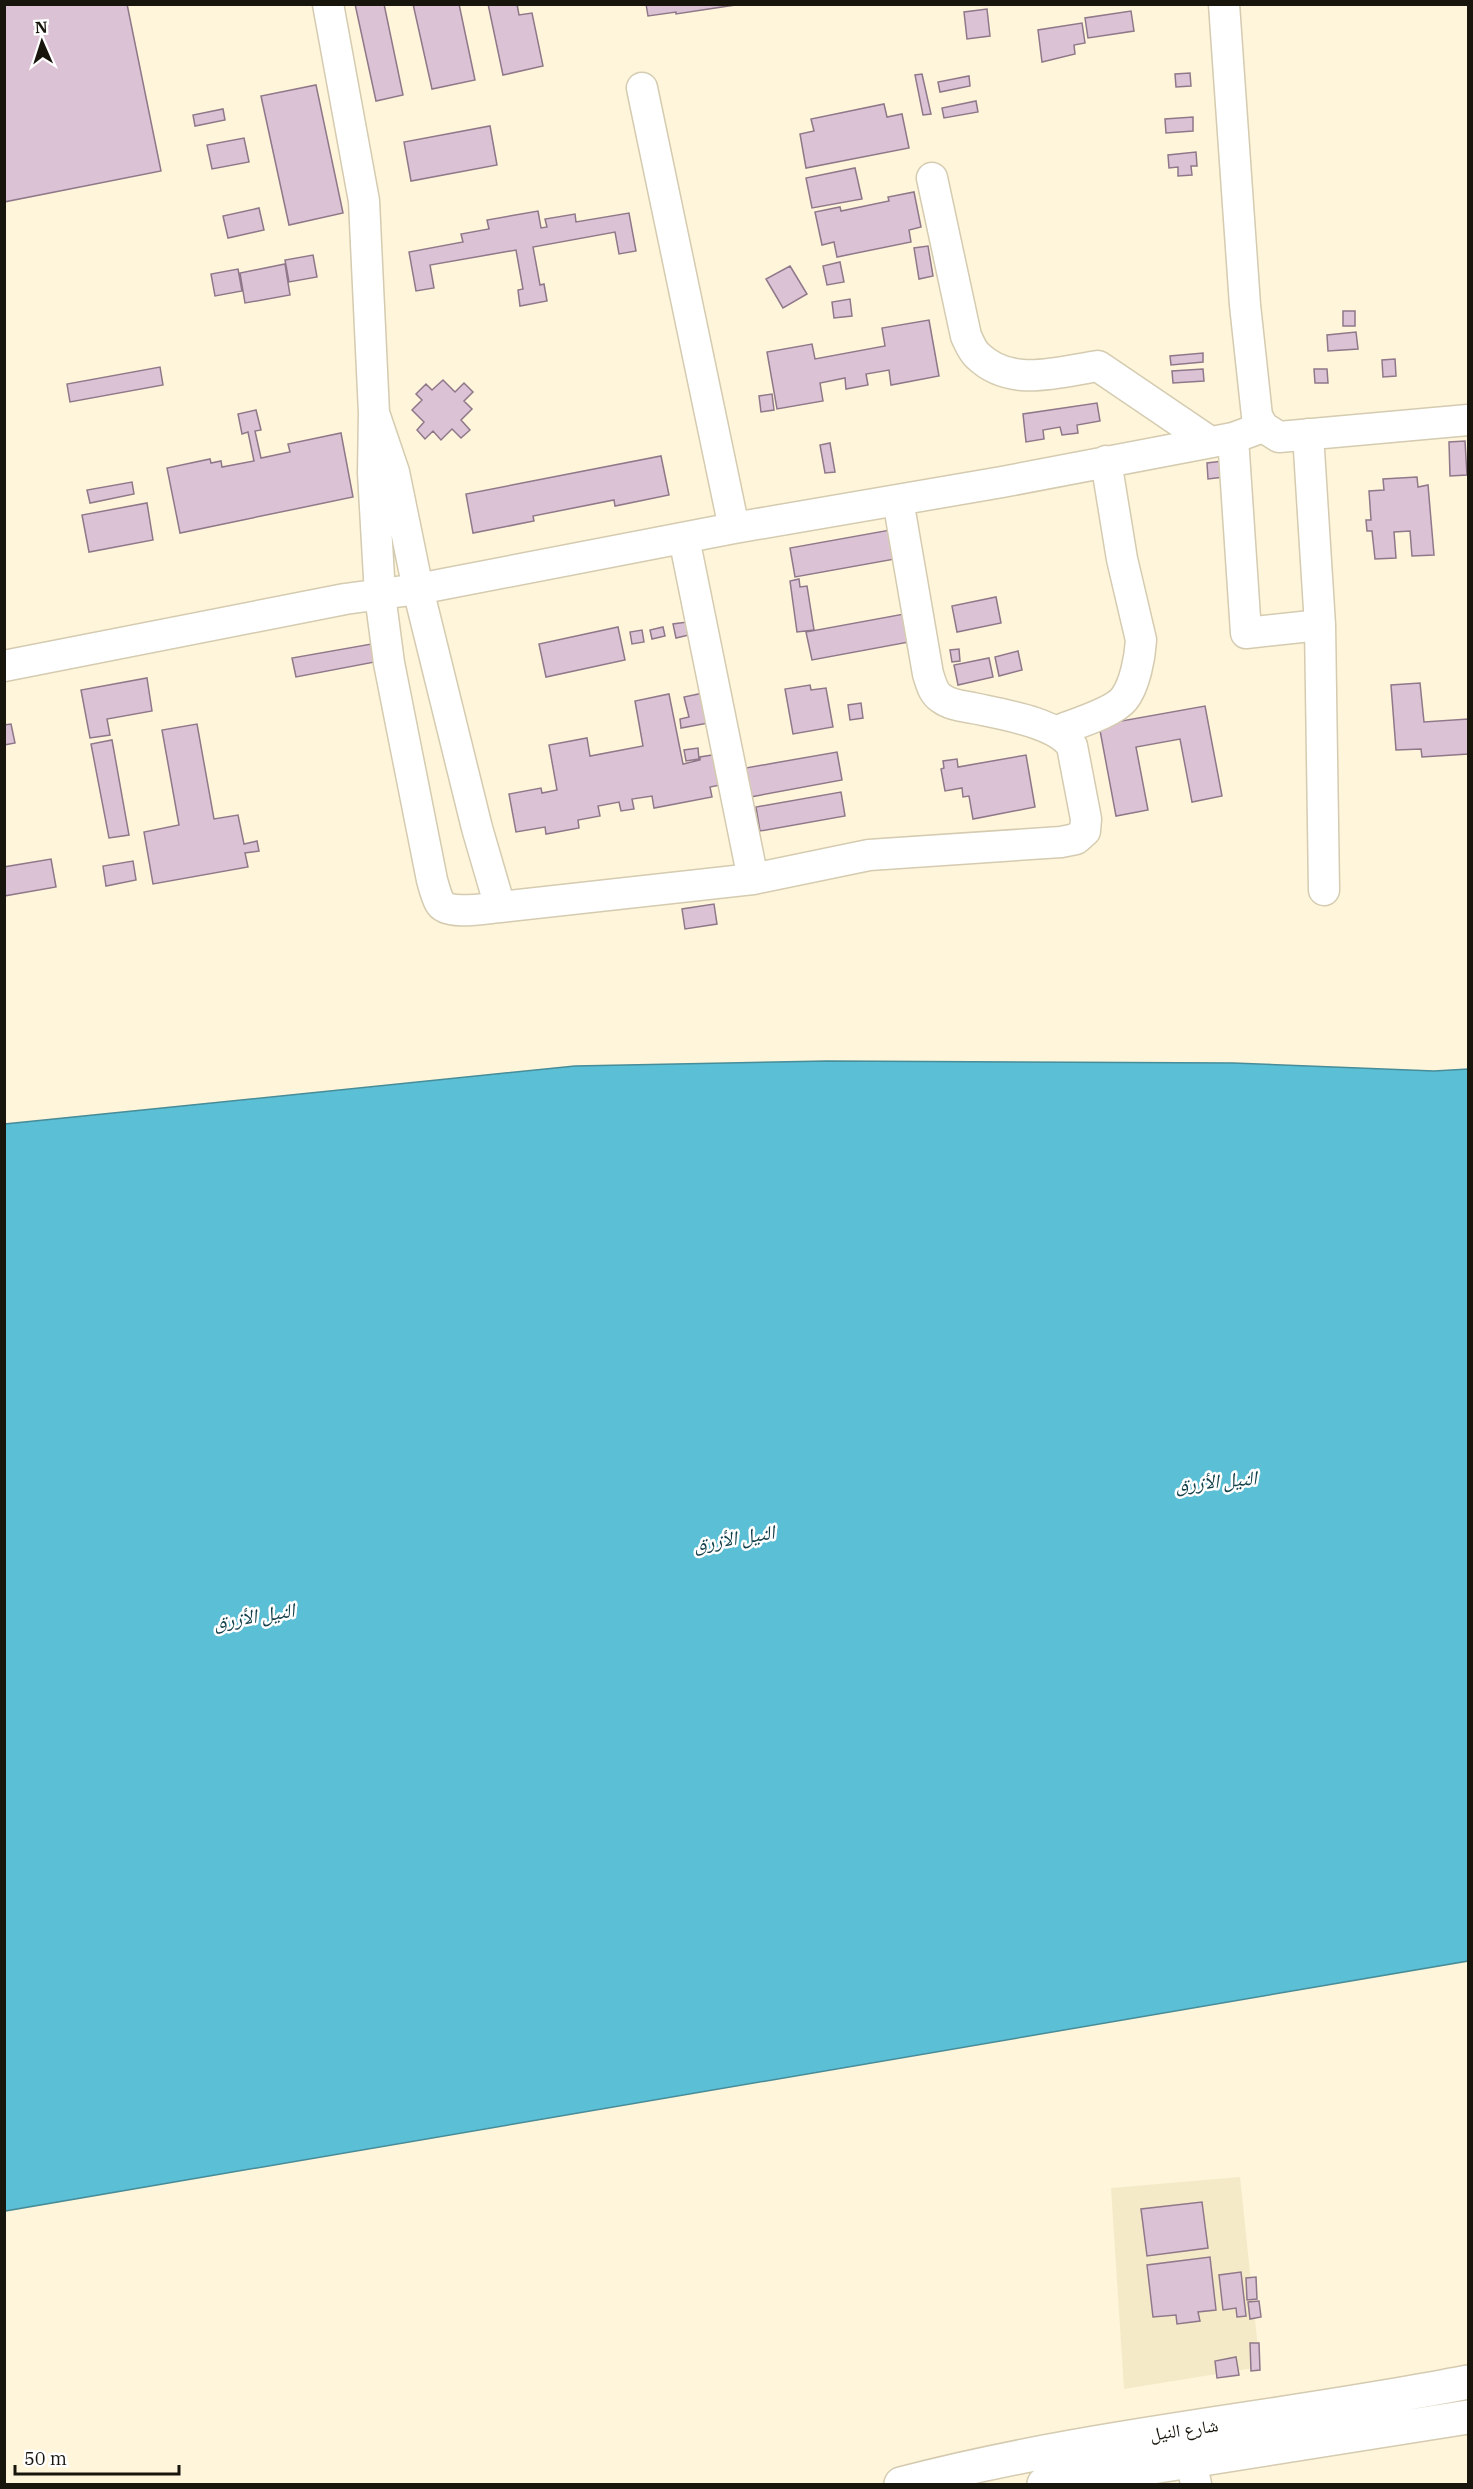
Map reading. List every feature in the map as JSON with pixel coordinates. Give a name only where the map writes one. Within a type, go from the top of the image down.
[{"type":"main road","name":"شارع النيل","points":[[901,2484],[977,2464],[1082,2444],[1224,2424],[1468,2382]]},
{"type":"main road","name":"شارع النيل","points":[[1044,2484],[1193,2472],[1468,2417]]},
{"type":"street","points":[[328,4],[364,201],[374,413],[373,473],[380,595],[389,663],[432,880],[440,905],[453,910],[500,907],[753,879],[869,855],[1061,842],[1076,839],[1086,831],[1086,819],[1072,746],[1067,738],[1057,731],[1002,714],[949,703],[933,689],[928,674],[898,500]]},
{"type":"street","points":[[1224,4],[1245,305],[1257,416],[1263,427],[1280,437],[1468,425]]},
{"type":"street","points":[[642,88],[734,528]]},
{"type":"street","points":[[932,178],[966,336],[976,355],[993,366],[1028,377],[1098,366],[1222,440]]},
{"type":"street","points":[[374,413],[394,472],[418,589],[477,828],[500,907]]},
{"type":"street","points":[[4,666],[345,599],[418,589],[734,528],[1222,440],[1263,427]]},
{"type":"street","points":[[1308,434],[1320,626],[1324,890]]},
{"type":"street","points":[[1222,440],[1246,633],[1320,626]]},
{"type":"street","points":[[1057,731],[1112,708],[1124,700],[1130,689],[1140,651],[1141,640],[1122,559],[1106,461]]},
{"type":"street","points":[[684,538],[753,879]]},
{"type":"shaded area","points":[[1240,2177],[1260,2367],[1124,2389],[1111,2188]]},
{"type":"water","name":"النيل الأزرق","points":[[827,1061],[1233,1063],[1434,1071],[1468,1069],[1468,1961],[5,2211],[5,1124],[575,1066]]},
{"type":"building","points":[[4,4],[127,4],[161,171],[4,202]]},
{"type":"building","points":[[355,4],[384,4],[403,95],[376,101]]},
{"type":"building","points":[[413,4],[459,4],[475,80],[432,89]]},
{"type":"building","points":[[488,4],[517,4],[519,15],[532,13],[543,66],[503,75]]},
{"type":"building","points":[[646,4],[735,4],[735,5],[648,16]]},
{"type":"building","points":[[987,9],[990,36],[967,39],[964,12]]},
{"type":"building","points":[[1131,11],[1134,31],[1088,38],[1085,18]]},
{"type":"building","points":[[1082,23],[1085,43],[1074,45],[1075,54],[1042,62],[1038,30]]},
{"type":"building","points":[[1190,73],[1191,86],[1176,87],[1175,74]]},
{"type":"building","points":[[922,74],[931,114],[923,115],[915,75]]},
{"type":"building","points":[[969,76],[970,86],[940,92],[938,82]]},
{"type":"building","points":[[316,85],[343,213],[289,225],[261,96]]},
{"type":"building","points":[[976,101],[978,112],[944,118],[942,108]]},
{"type":"building","points":[[884,104],[887,117],[902,114],[909,148],[806,168],[800,134],[814,131],[811,119]]},
{"type":"building","points":[[223,109],[225,120],[195,126],[193,115]]},
{"type":"building","points":[[1193,117],[1193,131],[1166,133],[1165,119]]},
{"type":"building","points":[[490,126],[497,165],[411,181],[404,142]]},
{"type":"building","points":[[244,138],[249,162],[212,169],[207,145]]},
{"type":"building","points":[[1196,152],[1197,166],[1191,166],[1192,175],[1178,176],[1178,167],[1169,168],[1168,155]]},
{"type":"building","points":[[855,168],[862,199],[812,208],[806,178]]},
{"type":"building","points":[[914,192],[921,227],[909,230],[911,242],[837,257],[834,242],[822,245],[815,212],[840,207],[841,211],[889,201],[888,197]]},
{"type":"building","points":[[259,208],[264,230],[228,238],[223,216]]},
{"type":"building","points":[[538,211],[541,228],[547,227],[545,219],[575,214],[576,222],[629,213],[636,251],[619,254],[615,232],[533,247],[540,285],[544,284],[547,301],[520,306],[518,290],[523,289],[516,250],[430,265],[434,288],[416,291],[409,252],[463,242],[461,234],[489,229],[487,220]]},
{"type":"building","points":[[928,246],[933,276],[919,279],[914,248]]},
{"type":"building","points":[[313,255],[317,277],[289,282],[285,260]]},
{"type":"building","points":[[840,262],[844,282],[827,285],[823,266]]},
{"type":"building","points":[[285,264],[290,295],[245,303],[240,273]]},
{"type":"building","points":[[790,266],[807,294],[783,308],[766,279]]},
{"type":"building","points":[[238,269],[242,291],[215,296],[211,274]]},
{"type":"building","points":[[850,299],[852,316],[834,318],[832,302]]},
{"type":"building","points":[[1343,311],[1355,311],[1355,326],[1343,326]]},
{"type":"building","points":[[929,320],[939,376],[891,385],[889,370],[866,374],[868,385],[846,389],[845,378],[820,383],[823,401],[777,409],[767,352],[812,344],[815,359],[885,346],[882,328]]},
{"type":"building","points":[[1356,332],[1358,349],[1328,351],[1327,335]]},
{"type":"building","points":[[1203,353],[1203,362],[1171,365],[1170,356]]},
{"type":"building","points":[[1395,359],[1396,376],[1383,377],[1382,360]]},
{"type":"building","points":[[160,367],[163,385],[70,402],[67,384]]},
{"type":"building","points":[[1203,369],[1204,381],[1173,383],[1172,371]]},
{"type":"building","points":[[1314,369],[1327,369],[1328,383],[1315,383]]},
{"type":"building","points":[[443,380],[455,392],[464,383],[473,392],[464,401],[472,409],[461,420],[470,430],[461,438],[452,429],[441,440],[433,431],[425,439],[417,430],[424,422],[412,410],[422,400],[416,394],[426,384],[432,390]]},
{"type":"building","points":[[772,394],[774,410],[761,412],[759,396]]},
{"type":"building","points":[[1097,403],[1100,421],[1077,425],[1078,433],[1062,435],[1060,427],[1043,430],[1044,439],[1026,442],[1023,414]]},
{"type":"building","points":[[256,410],[261,430],[255,431],[261,458],[290,452],[288,444],[341,433],[353,497],[180,533],[167,468],[210,459],[211,463],[221,461],[222,467],[254,461],[248,432],[242,434],[238,414]]},
{"type":"building","points":[[1465,441],[1467,475],[1450,476],[1449,442]]},
{"type":"building","points":[[830,443],[835,472],[825,473],[820,445]]},
{"type":"building","points":[[661,456],[669,495],[615,506],[614,500],[533,516],[534,521],[473,533],[466,494]]},
{"type":"building","points":[[1223,461],[1224,477],[1208,479],[1207,463]]},
{"type":"building","points":[[1417,477],[1418,487],[1428,485],[1434,555],[1412,556],[1410,531],[1394,532],[1396,558],[1375,559],[1372,531],[1367,531],[1366,520],[1371,520],[1369,491],[1384,490],[1383,479]]},
{"type":"building","points":[[132,482],[134,494],[90,503],[87,490]]},
{"type":"building","points":[[147,503],[153,540],[89,552],[82,515]]},
{"type":"building","points":[[890,530],[895,559],[795,577],[790,548]]},
{"type":"building","points":[[799,579],[800,587],[807,586],[814,630],[797,632],[790,581]]},
{"type":"building","points":[[996,597],[1001,623],[957,632],[952,606]]},
{"type":"building","points":[[904,614],[909,642],[812,660],[806,632]]},
{"type":"building","points":[[687,622],[689,635],[676,638],[673,624]]},
{"type":"building","points":[[618,627],[625,660],[546,677],[539,644]]},
{"type":"building","points":[[663,627],[665,636],[652,639],[650,630]]},
{"type":"building","points":[[642,630],[644,642],[632,644],[630,632]]},
{"type":"building","points":[[377,643],[380,661],[296,677],[292,658]]},
{"type":"building","points":[[959,649],[960,661],[952,662],[950,650]]},
{"type":"building","points":[[1018,651],[1022,670],[999,676],[995,657]]},
{"type":"building","points":[[989,658],[993,677],[958,685],[954,665]]},
{"type":"building","points":[[147,678],[152,711],[107,719],[110,735],[90,738],[81,690]]},
{"type":"building","points":[[1420,683],[1424,722],[1468,719],[1468,754],[1422,757],[1421,749],[1396,750],[1391,685]]},
{"type":"building","points":[[810,685],[811,690],[826,688],[833,727],[793,734],[785,689]]},
{"type":"building","points":[[708,692],[714,722],[681,728],[680,719],[689,717],[684,697]]},
{"type":"building","points":[[669,694],[683,764],[700,760],[700,757],[724,753],[730,783],[710,787],[712,797],[654,808],[652,796],[632,799],[634,809],[621,811],[619,802],[598,806],[600,816],[578,820],[579,828],[546,834],[545,827],[516,832],[509,794],[541,788],[542,793],[557,790],[549,745],[587,738],[590,756],[643,746],[635,701]]},
{"type":"building","points":[[861,703],[863,718],[850,720],[848,705]]},
{"type":"building","points":[[1205,706],[1222,796],[1192,802],[1180,739],[1136,747],[1148,810],[1116,816],[1099,725]]},
{"type":"building","points":[[11,724],[15,743],[4,745],[4,725]]},
{"type":"building","points":[[197,724],[214,819],[238,815],[244,844],[257,841],[259,851],[245,853],[248,867],[153,884],[144,832],[179,825],[162,730]]},
{"type":"building","points":[[112,740],[129,835],[109,838],[91,744]]},
{"type":"building","points":[[698,748],[699,759],[686,761],[684,750]]},
{"type":"building","points":[[837,752],[842,780],[745,798],[740,769]]},
{"type":"building","points":[[1026,755],[1035,807],[973,819],[969,796],[963,797],[962,788],[945,791],[941,769],[944,768],[943,761],[957,759],[958,767]]},
{"type":"building","points":[[841,792],[845,816],[760,831],[756,807]]},
{"type":"building","points":[[51,859],[56,887],[4,896],[4,867]]},
{"type":"building","points":[[133,861],[136,880],[106,886],[103,866]]},
{"type":"building","points":[[714,904],[717,924],[685,929],[682,909]]},
{"type":"building","points":[[1202,2202],[1208,2248],[1147,2256],[1141,2209]]},
{"type":"building","points":[[1210,2257],[1216,2310],[1198,2312],[1200,2321],[1177,2324],[1176,2315],[1153,2317],[1147,2265]]},
{"type":"building","points":[[1241,2272],[1246,2316],[1237,2317],[1236,2308],[1223,2310],[1219,2275]]},
{"type":"building","points":[[1256,2277],[1257,2299],[1247,2300],[1246,2278]]},
{"type":"building","points":[[1259,2301],[1261,2317],[1250,2319],[1248,2302]]},
{"type":"building","points":[[1250,2343],[1259,2343],[1260,2370],[1251,2371]]},
{"type":"building","points":[[1236,2357],[1239,2375],[1217,2378],[1215,2361]]}]
